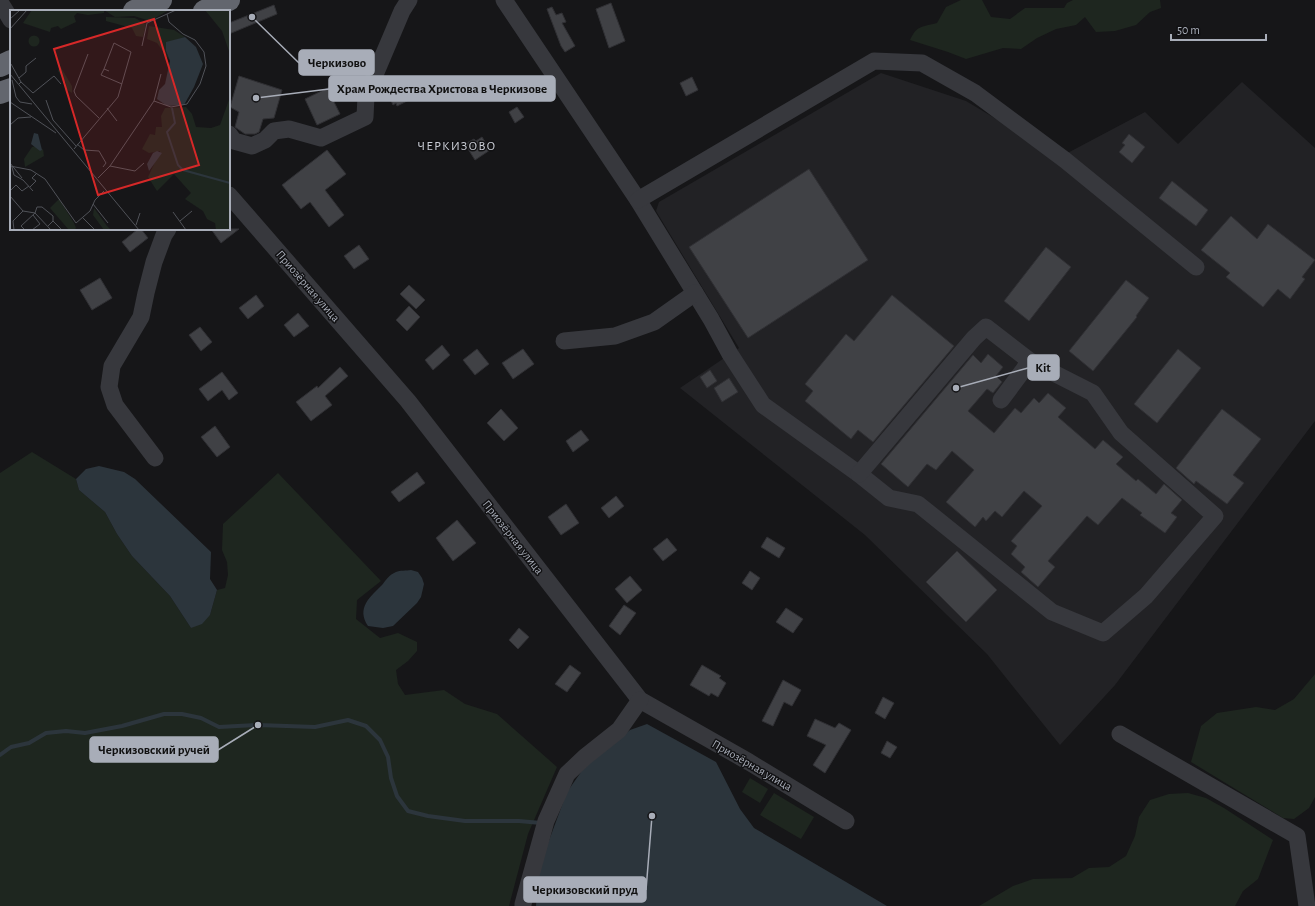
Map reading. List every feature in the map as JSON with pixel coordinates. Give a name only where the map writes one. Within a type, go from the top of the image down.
[{"type":"highway","points":[[136,10],[161,0]]},
{"type":"highway","points":[[206,10],[229,0]]},
{"type":"highway","points":[[0,66],[10,61]]},
{"type":"highway","points":[[0,93],[10,89]]},
{"type":"street","points":[[230,136],[234,142],[252,146],[265,140],[274,131],[289,129],[321,138],[365,117],[366,96],[402,11],[409,0]]},
{"type":"street","points":[[504,0],[638,200],[762,405],[889,498],[918,504],[1052,612],[1103,632],[1146,596],[1215,516],[1120,433],[1093,393],[1030,361],[986,328],[974,338],[858,474]]},
{"type":"street","points":[[0,2],[10,18]]},
{"type":"street","points":[[638,200],[874,61],[922,63],[975,93],[1059,155],[1196,267]]},
{"type":"street","name":"Приозёрная улица","points":[[230,196],[408,401],[640,700],[749,762],[846,821]]},
{"type":"street","points":[[155,458],[115,405],[108,387],[112,366],[140,317],[154,262],[167,230]]},
{"type":"street","points":[[564,341],[615,336],[654,322],[695,293]]},
{"type":"street","points":[[1001,400],[1030,361]]},
{"type":"street","points":[[523,906],[546,821],[567,774],[619,730],[640,700]]},
{"type":"street","points":[[1120,734],[1297,836],[1307,906]]},
{"type":"shaded area","points":[[961,0],[982,0],[991,17],[1010,19],[1025,8],[1064,8],[1067,3],[1073,0],[1160,0],[1161,8],[1150,12],[1136,25],[1115,31],[1096,32],[1085,17],[1076,25],[1056,29],[1037,38],[1021,49],[1003,48],[966,59],[910,40],[920,27],[937,23],[946,7]]},
{"type":"shaded area","points":[[881,73],[966,101],[1060,157],[1145,112],[1178,144],[1242,82],[1315,148],[1315,421],[1115,685],[1060,745],[987,654],[865,535],[680,388],[739,348],[656,211],[659,202]]},
{"type":"shaded area","points":[[32,452],[76,479],[79,490],[105,512],[117,534],[132,556],[170,596],[191,628],[210,615],[217,590],[225,588],[228,575],[227,562],[222,550],[223,524],[278,473],[381,581],[357,600],[356,619],[380,638],[398,633],[417,642],[417,651],[408,661],[396,670],[398,684],[405,695],[444,690],[465,704],[497,714],[557,767],[528,834],[509,906],[0,906],[0,473]]},
{"type":"shaded area","points":[[99,466],[124,472],[135,479],[211,552],[210,579],[217,590],[210,615],[202,624],[191,628],[170,596],[132,556],[117,534],[105,512],[79,490],[76,479],[86,469]]},
{"type":"shaded area","points":[[411,570],[418,572],[424,584],[421,597],[417,603],[393,626],[383,628],[368,626],[363,614],[369,598],[391,575],[398,571]]},
{"type":"shaded area","points":[[1315,674],[1315,797],[1309,808],[1294,819],[1283,818],[1191,762],[1201,726],[1217,713],[1256,707],[1275,710],[1294,699]]},
{"type":"shaded area","points":[[647,724],[716,762],[740,809],[754,828],[887,906],[536,906],[538,870],[567,792],[586,765],[630,730]]},
{"type":"shaded area","points":[[750,778],[768,789],[760,803],[742,792]]},
{"type":"shaded area","points":[[774,793],[814,817],[801,839],[760,815]]},
{"type":"shaded area","points":[[1188,793],[1206,798],[1273,840],[1258,879],[1243,891],[1235,906],[979,906],[1013,886],[1033,879],[1072,878],[1089,868],[1109,867],[1126,856],[1135,836],[1139,817],[1150,800],[1169,794]]},
{"type":"building","points":[[611,3],[625,41],[609,48],[596,9]]},
{"type":"building","points":[[274,5],[277,14],[230,34],[230,23]]},
{"type":"building","points":[[552,7],[556,15],[562,13],[566,22],[562,23],[575,46],[565,52],[561,46],[547,9]]},
{"type":"building","points":[[239,76],[282,90],[274,118],[263,119],[259,132],[255,134],[245,134],[235,127],[239,112],[230,107]]},
{"type":"building","points":[[692,77],[698,90],[686,96],[680,83]]},
{"type":"building","points":[[401,82],[409,100],[397,106],[396,103],[393,105],[386,89]]},
{"type":"building","points":[[336,84],[341,94],[332,98],[340,114],[317,125],[305,99]]},
{"type":"building","points":[[517,107],[524,117],[515,123],[509,112]]},
{"type":"building","points":[[1129,134],[1145,147],[1132,163],[1119,152],[1125,145],[1122,143]]},
{"type":"building","points":[[482,137],[490,150],[475,160],[465,144],[474,139],[476,141]]},
{"type":"building","points":[[327,150],[346,174],[325,190],[344,215],[329,227],[310,202],[301,209],[282,185]]},
{"type":"building","points":[[809,169],[868,260],[748,338],[689,247]]},
{"type":"building","points":[[1172,181],[1208,210],[1196,226],[1159,198]]},
{"type":"building","points":[[1231,216],[1257,239],[1268,224],[1315,260],[1302,277],[1305,279],[1290,299],[1278,289],[1263,307],[1226,277],[1230,273],[1201,250]]},
{"type":"building","points":[[239,229],[221,243],[212,230]]},
{"type":"building","points":[[137,230],[142,230],[148,238],[130,252],[122,242]]},
{"type":"building","points":[[359,245],[369,259],[354,269],[344,256]]},
{"type":"building","points":[[1046,247],[1071,267],[1029,321],[1004,301]]},
{"type":"building","points":[[100,278],[112,298],[92,310],[80,290]]},
{"type":"building","points":[[1126,280],[1149,298],[1136,316],[1137,317],[1093,371],[1069,351]]},
{"type":"building","points":[[409,285],[425,300],[416,309],[400,294]]},
{"type":"building","points":[[256,295],[264,306],[248,319],[239,308]]},
{"type":"building","points":[[892,295],[954,346],[873,442],[858,430],[851,439],[805,401],[813,391],[805,384],[846,334],[854,341]]},
{"type":"building","points":[[409,306],[420,317],[407,331],[396,320]]},
{"type":"building","points":[[298,313],[309,326],[294,337],[284,325]]},
{"type":"building","points":[[200,327],[212,342],[201,351],[189,335]]},
{"type":"building","points":[[442,345],[450,355],[433,370],[425,360]]},
{"type":"building","points":[[477,349],[489,364],[475,375],[463,360]]},
{"type":"building","points":[[523,349],[534,364],[513,379],[502,363]]},
{"type":"building","points":[[1178,349],[1201,368],[1157,423],[1134,404]]},
{"type":"building","points":[[988,354],[1003,367],[996,376],[1002,382],[993,393],[987,389],[968,411],[994,433],[1015,408],[1021,413],[1034,398],[1039,403],[1048,393],[1066,408],[1058,417],[1095,449],[1103,440],[1123,457],[1116,464],[1136,481],[1138,479],[1156,494],[1164,484],[1182,500],[1171,513],[1177,517],[1165,533],[1140,515],[1142,513],[1122,498],[1098,525],[1087,516],[1048,561],[1055,567],[1038,587],[1021,572],[1025,567],[1011,554],[1017,546],[1011,541],[1042,506],[1024,491],[1002,517],[995,511],[986,521],[983,517],[975,527],[946,502],[974,470],[952,451],[936,470],[927,464],[908,487],[881,464],[973,355],[981,363]]},
{"type":"building","points":[[340,367],[348,376],[325,396],[332,405],[311,421],[296,402],[317,386],[318,388]]},
{"type":"building","points":[[710,370],[717,381],[707,388],[700,377]]},
{"type":"building","points":[[222,372],[238,393],[229,400],[222,390],[208,401],[199,389]]},
{"type":"building","points":[[729,378],[738,392],[722,402],[714,388]]},
{"type":"building","points":[[501,409],[518,428],[504,441],[487,423]]},
{"type":"building","points":[[1222,409],[1261,439],[1233,475],[1244,483],[1227,504],[1196,481],[1194,484],[1176,468]]},
{"type":"building","points":[[215,426],[230,447],[217,457],[201,437]]},
{"type":"building","points":[[581,430],[589,440],[573,452],[566,441]]},
{"type":"building","points":[[417,472],[425,483],[399,502],[391,492]]},
{"type":"building","points":[[616,496],[624,506],[609,518],[601,508]]},
{"type":"building","points":[[566,504],[579,523],[561,535],[548,517]]},
{"type":"building","points":[[457,520],[476,543],[453,561],[436,538]]},
{"type":"building","points":[[767,537],[785,548],[779,558],[761,547]]},
{"type":"building","points":[[667,538],[677,550],[663,561],[653,549]]},
{"type":"building","points":[[957,551],[997,590],[966,622],[926,582]]},
{"type":"building","points":[[750,571],[760,578],[752,590],[742,583]]},
{"type":"building","points":[[630,576],[642,590],[627,603],[615,589]]},
{"type":"building","points":[[624,605],[636,613],[620,635],[609,626]]},
{"type":"building","points":[[786,608],[803,619],[793,633],[776,622]]},
{"type":"building","points":[[519,628],[529,637],[518,649],[509,640]]},
{"type":"building","points":[[570,665],[581,673],[567,692],[555,684]]},
{"type":"building","points":[[702,665],[721,676],[719,678],[726,683],[718,697],[711,693],[709,696],[690,685]]},
{"type":"building","points":[[783,680],[801,690],[792,706],[784,702],[773,726],[762,721]]},
{"type":"building","points":[[883,697],[894,703],[885,719],[875,713]]},
{"type":"building","points":[[815,719],[835,728],[839,723],[851,730],[825,773],[813,765],[826,745],[807,736]]},
{"type":"building","points":[[887,741],[897,747],[890,758],[881,753]]},
{"type":"waterway","points":[[0,755],[11,747],[29,743],[46,733],[66,731],[85,733],[122,726],[164,714],[182,714],[201,718],[219,727],[258,725],[315,727],[348,720],[366,726],[380,740],[388,757],[391,778],[397,796],[408,811],[428,816],[465,821],[519,821],[541,823]]},
{"type":"place","name":"Черкизово","points":[[252,17]]},
{"type":"place","name":"Храм Рождества Христова в Черкизове","points":[[256,98]]},
{"type":"place","name":"Kit","points":[[956,388]]},
{"type":"place","name":"Черкизовский ручей","points":[[258,725]]},
{"type":"place","name":"Черкизовский пруд","points":[[652,816]]},
{"type":"district","name":"ЧЕРКИЗОВО","points":[[457,145]]}]
